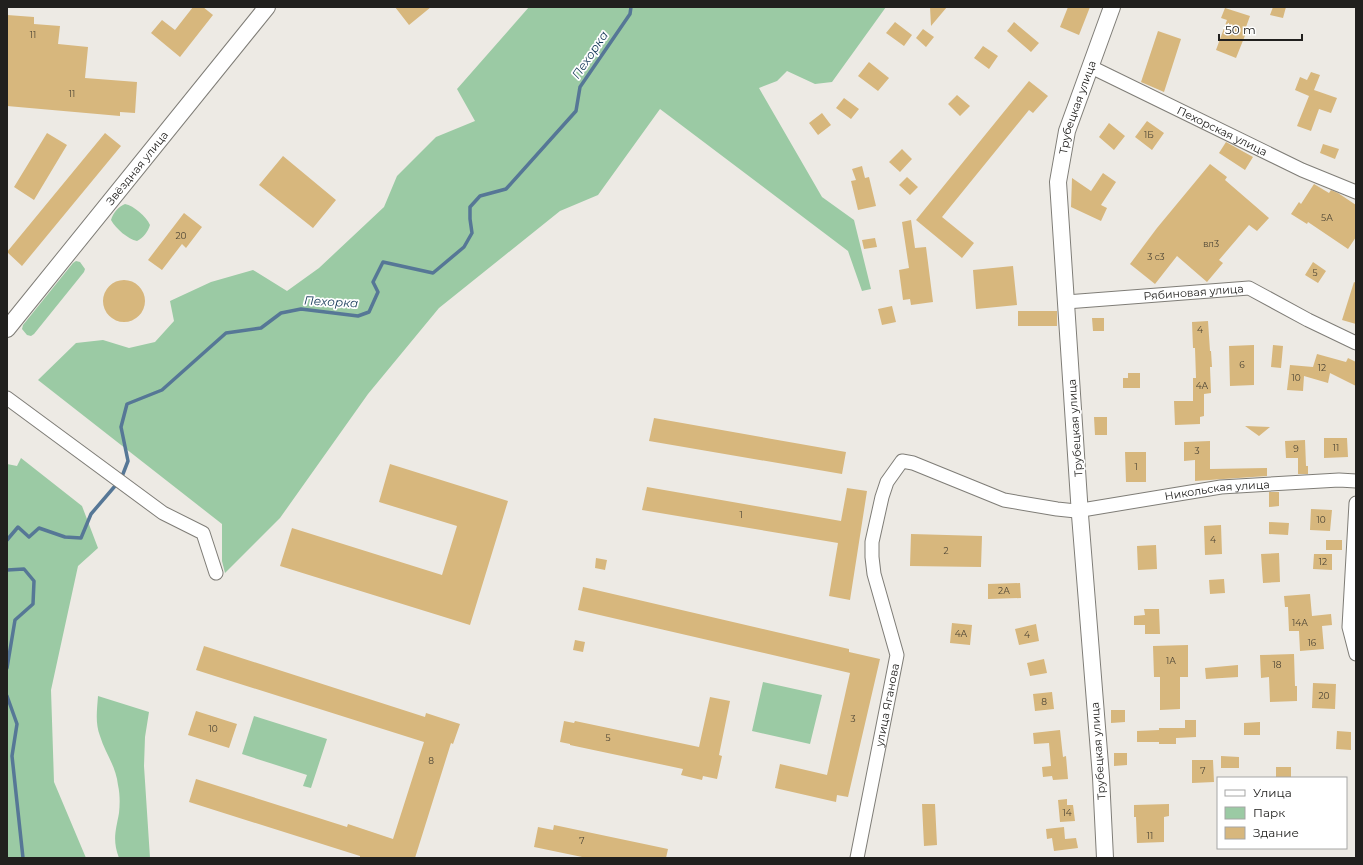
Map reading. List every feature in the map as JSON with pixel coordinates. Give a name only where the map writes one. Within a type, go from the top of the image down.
[{"type":"main road","name":"Звёздная улица","points":[[7,329],[268,7]]},
{"type":"main road","name":"Трубецкая улица","points":[[1106,858],[1080,511],[1058,182],[1066,131],[1112,7]]},
{"type":"street","name":"Пехорская улица","points":[[1091,67],[1302,170],[1356,192]]},
{"type":"street","name":"Рябиновая улица","points":[[1066,302],[1249,288],[1308,320],[1356,343]]},
{"type":"street","points":[[7,398],[163,513],[204,533],[216,573]]},
{"type":"street","name":"Никольская улица","points":[[875,531],[887,482],[902,461],[913,463],[1004,500],[1057,509],[1080,511],[1221,486],[1356,481]]},
{"type":"street","points":[[1356,503],[1349,627],[1356,654]]},
{"type":"street","name":"улица Яганова","points":[[857,858],[897,655],[874,574],[872,542],[875,531]]},
{"type":"green space","points":[[529,7],[886,7],[832,82],[815,84],[787,71],[777,81],[759,88],[822,197],[854,220],[871,289],[862,291],[848,251],[660,109],[598,195],[560,211],[439,308],[368,394],[280,518],[225,573],[222,561],[222,524],[38,380],[76,343],[103,340],[129,348],[155,342],[174,321],[170,301],[211,282],[253,270],[287,291],[319,268],[384,207],[397,176],[436,137],[475,121],[457,89]]},
{"type":"green space","points":[[125,204],[139,212],[146,218],[150,225],[145,234],[137,241],[122,233],[111,220],[116,210]]},
{"type":"green space","points":[[76,261],[80,262],[85,269],[84,272],[34,334],[31,336],[27,335],[22,329],[23,325]]},
{"type":"green space","points":[[21,458],[82,506],[98,548],[78,566],[51,690],[54,782],[86,858],[7,858],[7,464],[17,466]]},
{"type":"green space","points":[[763,682],[822,695],[810,744],[752,731]]},
{"type":"green space","points":[[98,696],[149,712],[145,737],[144,766],[150,858],[119,858],[117,852],[115,835],[120,799],[117,778],[98,731]]},
{"type":"green space","points":[[254,716],[327,739],[311,788],[303,786],[307,775],[242,754]]},
{"type":"building","points":[[193,7],[203,7],[213,15],[180,57],[151,33],[162,20],[175,30]]},
{"type":"building","points":[[395,7],[431,7],[409,25]]},
{"type":"building","points":[[930,7],[947,7],[931,26]]},
{"type":"building","points":[[1068,7],[1090,7],[1079,35],[1060,27]]},
{"type":"building","points":[[1273,7],[1286,7],[1283,18],[1270,15]]},
{"type":"building","points":[[1225,8],[1250,16],[1246,27],[1248,28],[1236,58],[1216,50],[1227,20],[1221,18]]},
{"type":"building","points":[[7,15],[34,17],[34,24],[60,26],[58,44],[88,47],[85,78],[137,82],[135,113],[120,112],[120,116],[7,106]]},
{"type":"building","points":[[895,22],[912,35],[904,46],[886,33]]},
{"type":"building","points":[[1014,22],[1039,43],[1031,52],[1007,31]]},
{"type":"building","points":[[923,29],[934,37],[926,47],[916,38]]},
{"type":"building","points":[[1158,31],[1181,39],[1164,92],[1141,82]]},
{"type":"building","points":[[983,46],[998,56],[989,69],[974,58]]},
{"type":"building","points":[[869,62],[889,78],[878,91],[858,76]]},
{"type":"building","points":[[1311,72],[1320,75],[1314,90],[1337,98],[1331,113],[1319,109],[1311,131],[1297,126],[1309,96],[1295,90],[1300,77],[1307,80]]},
{"type":"building","points":[[1029,81],[1048,96],[1033,113],[1029,110],[942,217],[974,243],[962,258],[916,220]]},
{"type":"building","points":[[957,95],[970,106],[960,116],[948,104]]},
{"type":"building","points":[[844,98],[859,109],[851,119],[836,108]]},
{"type":"building","points":[[822,113],[831,125],[818,135],[809,123]]},
{"type":"building","points":[[1147,121],[1164,133],[1152,150],[1135,137]]},
{"type":"building","points":[[1109,123],[1125,136],[1114,150],[1099,137]]},
{"type":"building","points":[[47,133],[67,145],[34,200],[14,187]]},
{"type":"building","points":[[105,133],[121,146],[22,266],[7,252]]},
{"type":"building","points":[[1226,142],[1253,157],[1245,170],[1219,153]]},
{"type":"building","points":[[1323,144],[1339,149],[1335,159],[1320,153]]},
{"type":"building","points":[[902,149],[912,159],[900,172],[889,162]]},
{"type":"building","points":[[283,156],[336,200],[313,228],[259,185]]},
{"type":"building","points":[[1210,164],[1227,177],[1225,180],[1269,218],[1257,231],[1249,225],[1219,260],[1223,263],[1207,282],[1177,256],[1155,284],[1130,264],[1157,228]]},
{"type":"building","points":[[862,166],[865,178],[869,177],[876,206],[858,210],[851,181],[856,180],[852,169]]},
{"type":"building","points":[[1103,173],[1116,182],[1101,205],[1107,208],[1101,221],[1071,207],[1072,178],[1091,191]]},
{"type":"building","points":[[907,177],[918,187],[910,195],[899,185]]},
{"type":"building","points":[[1314,184],[1329,193],[1331,190],[1338,193],[1356,205],[1356,237],[1348,249],[1308,222],[1307,224],[1291,214],[1299,202],[1301,204]]},
{"type":"building","points":[[184,213],[202,227],[186,248],[182,244],[162,270],[148,260]]},
{"type":"building","points":[[911,220],[915,248],[926,247],[933,302],[911,305],[910,299],[903,300],[899,270],[909,268],[902,222]]},
{"type":"building","points":[[875,238],[877,247],[864,249],[862,240]]},
{"type":"building","points":[[1313,262],[1326,271],[1318,283],[1305,275]]},
{"type":"building","points":[[1013,266],[1017,305],[976,309],[973,270]]},
{"type":"building","points":[[120,280],[128,280],[139,286],[145,297],[145,305],[139,316],[128,322],[120,322],[109,316],[103,305],[103,297],[109,286]]},
{"type":"building","points":[[1354,282],[1356,283],[1356,324],[1342,320]]},
{"type":"building","points":[[892,306],[896,322],[882,325],[878,309]]},
{"type":"building","points":[[1018,311],[1057,311],[1057,326],[1018,326]]},
{"type":"building","points":[[1092,318],[1104,318],[1104,331],[1093,331]]},
{"type":"building","points":[[1208,321],[1212,367],[1210,367],[1211,393],[1204,394],[1204,416],[1200,417],[1200,424],[1175,425],[1174,401],[1193,401],[1193,378],[1196,378],[1192,322]]},
{"type":"building","points":[[1254,345],[1254,385],[1230,386],[1229,346]]},
{"type":"building","points":[[1273,345],[1283,346],[1281,368],[1271,367]]},
{"type":"building","points":[[1317,354],[1346,362],[1348,358],[1356,362],[1356,386],[1330,373],[1328,383],[1304,376],[1303,391],[1287,390],[1290,365],[1313,367]]},
{"type":"building","points":[[1128,373],[1140,373],[1140,388],[1123,388],[1123,378],[1128,378]]},
{"type":"building","points":[[1094,417],[1107,417],[1107,435],[1095,435]]},
{"type":"building","points":[[654,418],[846,452],[842,474],[649,441]]},
{"type":"building","points":[[1245,426],[1270,427],[1259,436]]},
{"type":"building","points":[[1324,438],[1347,438],[1348,457],[1324,458]]},
{"type":"building","points":[[1305,440],[1306,466],[1308,466],[1308,474],[1298,474],[1298,458],[1286,458],[1285,441]]},
{"type":"building","points":[[1210,441],[1210,469],[1267,468],[1267,476],[1195,481],[1195,460],[1184,461],[1184,442]]},
{"type":"building","points":[[1125,452],[1146,452],[1146,482],[1126,482]]},
{"type":"building","points":[[390,464],[508,501],[470,625],[280,566],[292,528],[442,575],[457,526],[379,502]]},
{"type":"building","points":[[647,487],[841,521],[847,488],[867,491],[850,600],[829,596],[838,543],[642,510]]},
{"type":"building","points":[[1269,492],[1279,492],[1279,506],[1269,507]]},
{"type":"building","points":[[1311,509],[1332,510],[1330,531],[1310,530]]},
{"type":"building","points":[[1269,522],[1289,523],[1288,535],[1269,534]]},
{"type":"building","points":[[1221,525],[1222,554],[1205,555],[1204,526]]},
{"type":"building","points":[[911,534],[982,536],[981,567],[910,566]]},
{"type":"building","points":[[1326,540],[1342,540],[1342,550],[1326,550]]},
{"type":"building","points":[[1156,545],[1157,569],[1138,570],[1137,546]]},
{"type":"building","points":[[1279,553],[1280,582],[1263,583],[1261,554]]},
{"type":"building","points":[[1314,554],[1332,554],[1332,570],[1313,569]]},
{"type":"building","points":[[596,558],[607,560],[605,570],[595,568]]},
{"type":"building","points":[[1224,579],[1225,593],[1210,594],[1209,580]]},
{"type":"building","points":[[1020,583],[1021,598],[988,599],[988,584]]},
{"type":"building","points":[[583,587],[849,649],[849,652],[880,659],[848,797],[837,795],[836,802],[775,788],[780,764],[827,775],[850,673],[578,610]]},
{"type":"building","points":[[1310,594],[1312,616],[1331,614],[1332,625],[1322,626],[1324,649],[1300,651],[1299,631],[1289,631],[1288,607],[1285,607],[1284,596]]},
{"type":"building","points":[[1144,609],[1159,609],[1160,634],[1145,634],[1145,625],[1134,625],[1134,616],[1145,615]]},
{"type":"building","points":[[952,623],[972,625],[970,645],[950,643]]},
{"type":"building","points":[[1036,624],[1039,641],[1019,645],[1015,629]]},
{"type":"building","points":[[575,640],[585,642],[583,652],[573,650]]},
{"type":"building","points":[[1188,645],[1188,677],[1180,677],[1180,709],[1160,710],[1160,677],[1154,677],[1153,646]]},
{"type":"building","points":[[204,646],[425,717],[426,713],[460,724],[453,744],[451,743],[415,858],[360,858],[360,856],[189,802],[196,779],[347,827],[348,824],[393,839],[424,742],[196,670]]},
{"type":"building","points":[[1294,654],[1297,701],[1270,702],[1269,677],[1261,678],[1260,655]]},
{"type":"building","points":[[1044,659],[1047,673],[1030,676],[1027,663]]},
{"type":"building","points":[[1238,665],[1238,677],[1206,679],[1205,668]]},
{"type":"building","points":[[1313,683],[1336,684],[1335,709],[1312,708]]},
{"type":"building","points":[[1052,692],[1054,709],[1035,711],[1033,694]]},
{"type":"building","points":[[710,697],[730,701],[719,755],[722,756],[717,779],[703,776],[702,780],[681,775],[683,769],[560,742],[564,721],[574,723],[575,721],[699,747]]},
{"type":"building","points":[[1111,710],[1125,710],[1125,722],[1111,723]]},
{"type":"building","points":[[196,711],[237,724],[229,748],[188,735]]},
{"type":"building","points":[[1185,720],[1196,720],[1196,737],[1176,738],[1176,744],[1137,742],[1137,731],[1159,730],[1159,728],[1185,728]]},
{"type":"building","points":[[1260,722],[1260,735],[1244,735],[1244,723]]},
{"type":"building","points":[[1060,730],[1063,757],[1066,756],[1068,779],[1053,780],[1052,776],[1043,777],[1042,767],[1051,766],[1049,743],[1034,744],[1033,733]]},
{"type":"building","points":[[1337,731],[1351,732],[1351,750],[1336,749]]},
{"type":"building","points":[[1114,753],[1127,753],[1127,765],[1114,766]]},
{"type":"building","points":[[1221,756],[1239,757],[1239,768],[1221,768]]},
{"type":"building","points":[[1192,760],[1213,760],[1214,782],[1192,783]]},
{"type":"building","points":[[1276,767],[1291,767],[1291,777],[1276,777]]},
{"type":"building","points":[[1067,799],[1067,805],[1073,805],[1075,821],[1060,822],[1058,800]]},
{"type":"building","points":[[922,804],[935,804],[937,845],[924,846]]},
{"type":"building","points":[[1169,804],[1169,816],[1164,817],[1164,842],[1137,843],[1134,805]]},
{"type":"building","points":[[554,825],[668,849],[666,858],[587,858],[534,847],[538,827],[553,830]]},
{"type":"building","points":[[1064,827],[1065,839],[1076,838],[1078,848],[1054,851],[1052,838],[1047,839],[1046,829]]},
{"type":"waterway","name":"Пехорка","points":[[7,540],[18,527],[29,537],[39,528],[65,537],[81,538],[91,514],[121,479],[128,461],[121,427],[127,404],[162,390],[226,333],[261,328],[281,313],[301,309],[358,316],[369,312],[378,292],[373,282],[383,262],[433,273],[464,247],[472,233],[470,207],[480,196],[506,189],[576,111],[580,87],[630,14],[631,7]]},
{"type":"waterway","name":"Пехорка","points":[[7,570],[24,569],[34,581],[33,604],[15,620],[7,668]]},
{"type":"waterway","name":"Пехорка","points":[[7,696],[17,724],[12,756],[23,858]]}]
